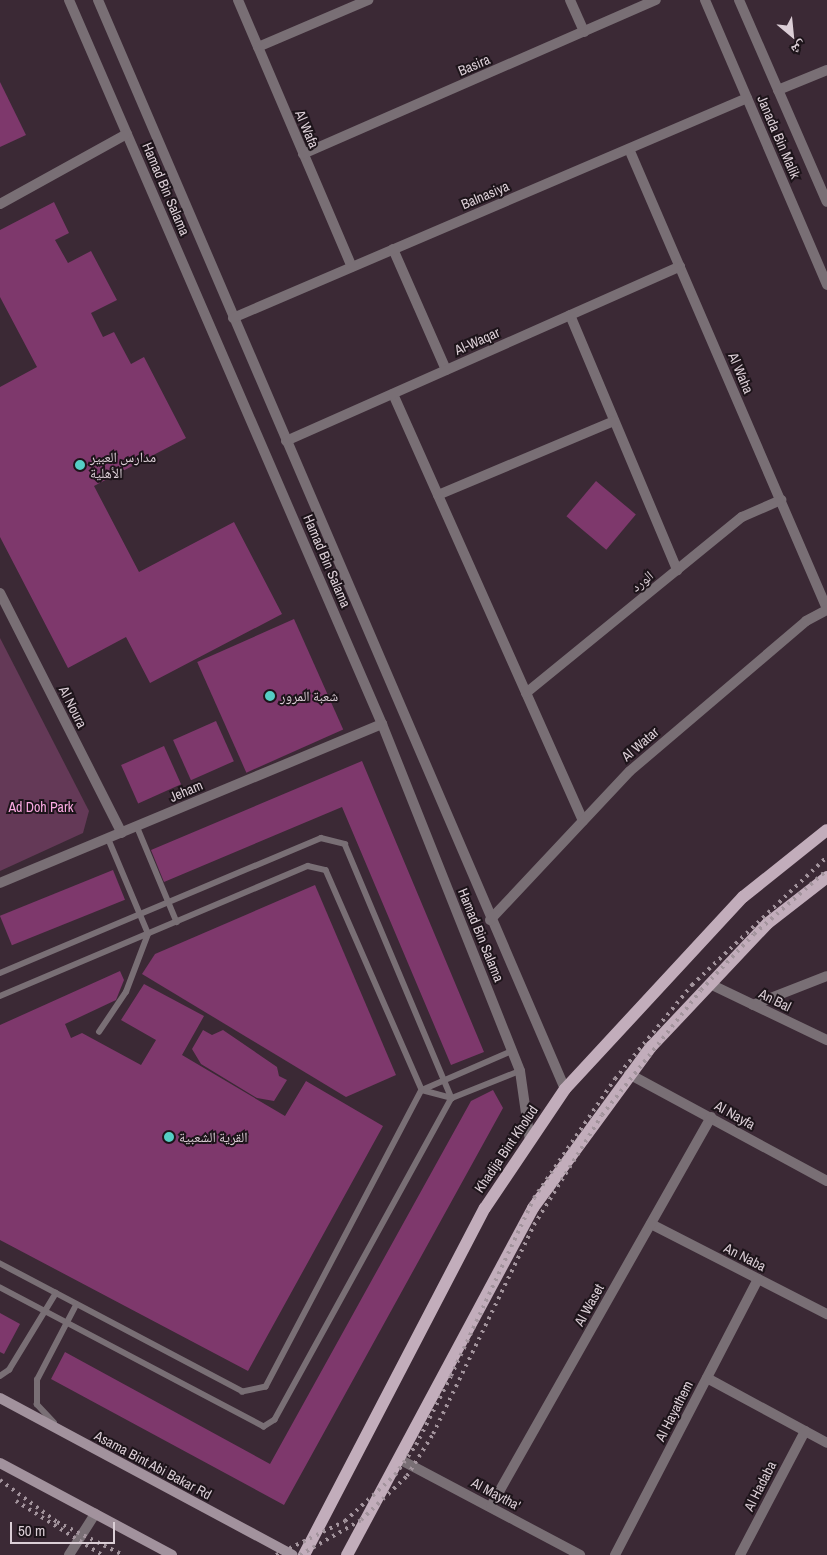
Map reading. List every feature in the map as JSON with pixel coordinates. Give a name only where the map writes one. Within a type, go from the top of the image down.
[{"type":"main road","name":"Khadija Bint Kholud","points":[[304,1555],[485,1208],[565,1089],[743,897],[827,830]]},
{"type":"main road","points":[[347,1555],[533,1208],[629,1074],[768,923],[827,876]]},
{"type":"main road","name":"Asama Bint Abi Bakar Rd","points":[[0,1398],[293,1555]]},
{"type":"main road","points":[[0,1463],[172,1555]]},
{"type":"street","name":"Hamad Bin Salama","points":[[69,0],[382,724],[520,1071],[530,1141]]},
{"type":"street","name":"Hamad Bin Salama","points":[[98,0],[490,920],[565,1089]]},
{"type":"street","name":"Al Wafa","points":[[238,0],[352,267]]},
{"type":"street","points":[[258,47],[368,0]]},
{"type":"street","points":[[570,0],[584,32]]},
{"type":"street","name":"Basira","points":[[303,154],[656,0]]},
{"type":"street","name":"Janada Bin Malik","points":[[705,0],[827,285]]},
{"type":"street","name":"Janada Bin Malik","points":[[739,0],[827,202]]},
{"type":"street","points":[[778,90],[827,70]]},
{"type":"street","name":"Balnasiya","points":[[233,318],[747,98]]},
{"type":"street","points":[[0,204],[127,134]]},
{"type":"street","name":"Al Waha","points":[[629,149],[827,609]]},
{"type":"street","points":[[393,250],[446,370]]},
{"type":"street","name":"Al-Waqar","points":[[286,441],[680,266]]},
{"type":"street","points":[[570,315],[677,570]]},
{"type":"street","points":[[394,394],[583,820]]},
{"type":"street","points":[[438,495],[614,421]]},
{"type":"street","name":"الورد","points":[[526,693],[742,517],[781,500]]},
{"type":"street","name":"Al Noura","points":[[0,593],[122,833]]},
{"type":"street","name":"Al Watar","points":[[490,920],[630,771],[806,621],[827,609]]},
{"type":"street","name":"Jeham","points":[[0,883],[382,724]]},
{"type":"street","points":[[753,1005],[827,976]]},
{"type":"street","name":"An Bal","points":[[710,984],[827,1040]]},
{"type":"street","name":"Al Nayfa","points":[[629,1074],[827,1181]]},
{"type":"street","name":"Al Waset","points":[[491,1506],[711,1118]]},
{"type":"street","name":"An Naba","points":[[651,1224],[827,1314]]},
{"type":"street","name":"Al Hayathem","points":[[615,1555],[758,1279]]},
{"type":"street","points":[[707,1378],[827,1443]]},
{"type":"street","name":"Al Hadaba","points":[[740,1555],[805,1431]]},
{"type":"street","name":"Al Maytha'","points":[[399,1459],[491,1506],[580,1555]]},
{"type":"street","points":[[70,1555],[94,1514]]},
{"type":"lane","points":[[137,826],[176,922]]},
{"type":"lane","points":[[98,1032],[126,992],[148,934],[108,838]]},
{"type":"lane","points":[[0,973],[321,838],[345,844],[447,1079],[452,1098],[275,1420],[264,1427],[0,1288]]},
{"type":"lane","points":[[0,996],[308,866],[326,870],[422,1090]]},
{"type":"lane","points":[[0,1264],[243,1392],[266,1387],[422,1090],[512,1051]]},
{"type":"lane","points":[[422,1090],[452,1098],[520,1071]]},
{"type":"lane","points":[[0,1376],[9,1370],[56,1293]]},
{"type":"lane","points":[[60,1430],[37,1404],[37,1380],[76,1305]]},
{"type":"green space","name":"Ad Doh Park","points":[[0,638],[89,811],[83,833],[0,871]]},
{"type":"building","points":[[0,82],[26,135],[0,147]]},
{"type":"building","name":"مدارس العبير الأهلية","points":[[54,202],[69,233],[55,240],[68,263],[91,251],[117,300],[91,313],[103,337],[114,332],[131,364],[144,357],[186,438],[94,486],[139,572],[234,522],[282,614],[150,683],[126,637],[68,668],[0,537],[0,387],[37,367],[0,297],[0,230]]},
{"type":"building","points":[[596,481],[636,514],[606,550],[566,516]]},
{"type":"building","name":"شعبة المرور","points":[[294,619],[343,730],[246,773],[197,662]]},
{"type":"building","points":[[216,721],[234,761],[191,780],[173,740]]},
{"type":"building","points":[[164,746],[181,784],[138,803],[121,765]]},
{"type":"building","points":[[362,761],[484,1052],[451,1065],[342,807],[164,882],[151,850]]},
{"type":"building","points":[[113,870],[125,900],[12,945],[0,916]]},
{"type":"building","points":[[315,885],[396,1075],[346,1097],[142,974],[155,954]]},
{"type":"building","points":[[120,971],[124,980],[116,1000],[65,1024],[71,1038],[82,1033],[141,1065],[156,1040],[121,1020],[144,984],[204,1016],[182,1055],[285,1116],[306,1081],[383,1126],[248,1371],[0,1240],[0,1025]]},
{"type":"building","points":[[203,1030],[212,1035],[223,1030],[277,1067],[279,1076],[287,1080],[274,1101],[257,1098],[201,1064],[192,1049]]},
{"type":"building","points":[[493,1090],[503,1108],[284,1505],[51,1379],[65,1352],[270,1464],[471,1101]]},
{"type":"building","points":[[0,1313],[20,1324],[4,1354],[0,1352]]},
{"type":"railway","points":[[276,1555],[345,1521],[395,1475],[416,1445],[451,1376],[534,1198],[615,1079],[692,985],[827,857]]},
{"type":"railway","points":[[300,1555],[361,1520],[407,1476],[433,1434],[534,1225],[602,1115],[701,990],[754,934],[827,870]]},
{"type":"railway","points":[[0,1480],[57,1522],[123,1555]]},
{"type":"railway","points":[[16,1501],[102,1555]]},
{"type":"place","name":"مدارس العبير الأهلية","points":[[80,465]]},
{"type":"place","name":"شعبة المرور","points":[[270,696]]},
{"type":"place","name":"القرية الشعبية","points":[[169,1137]]}]
